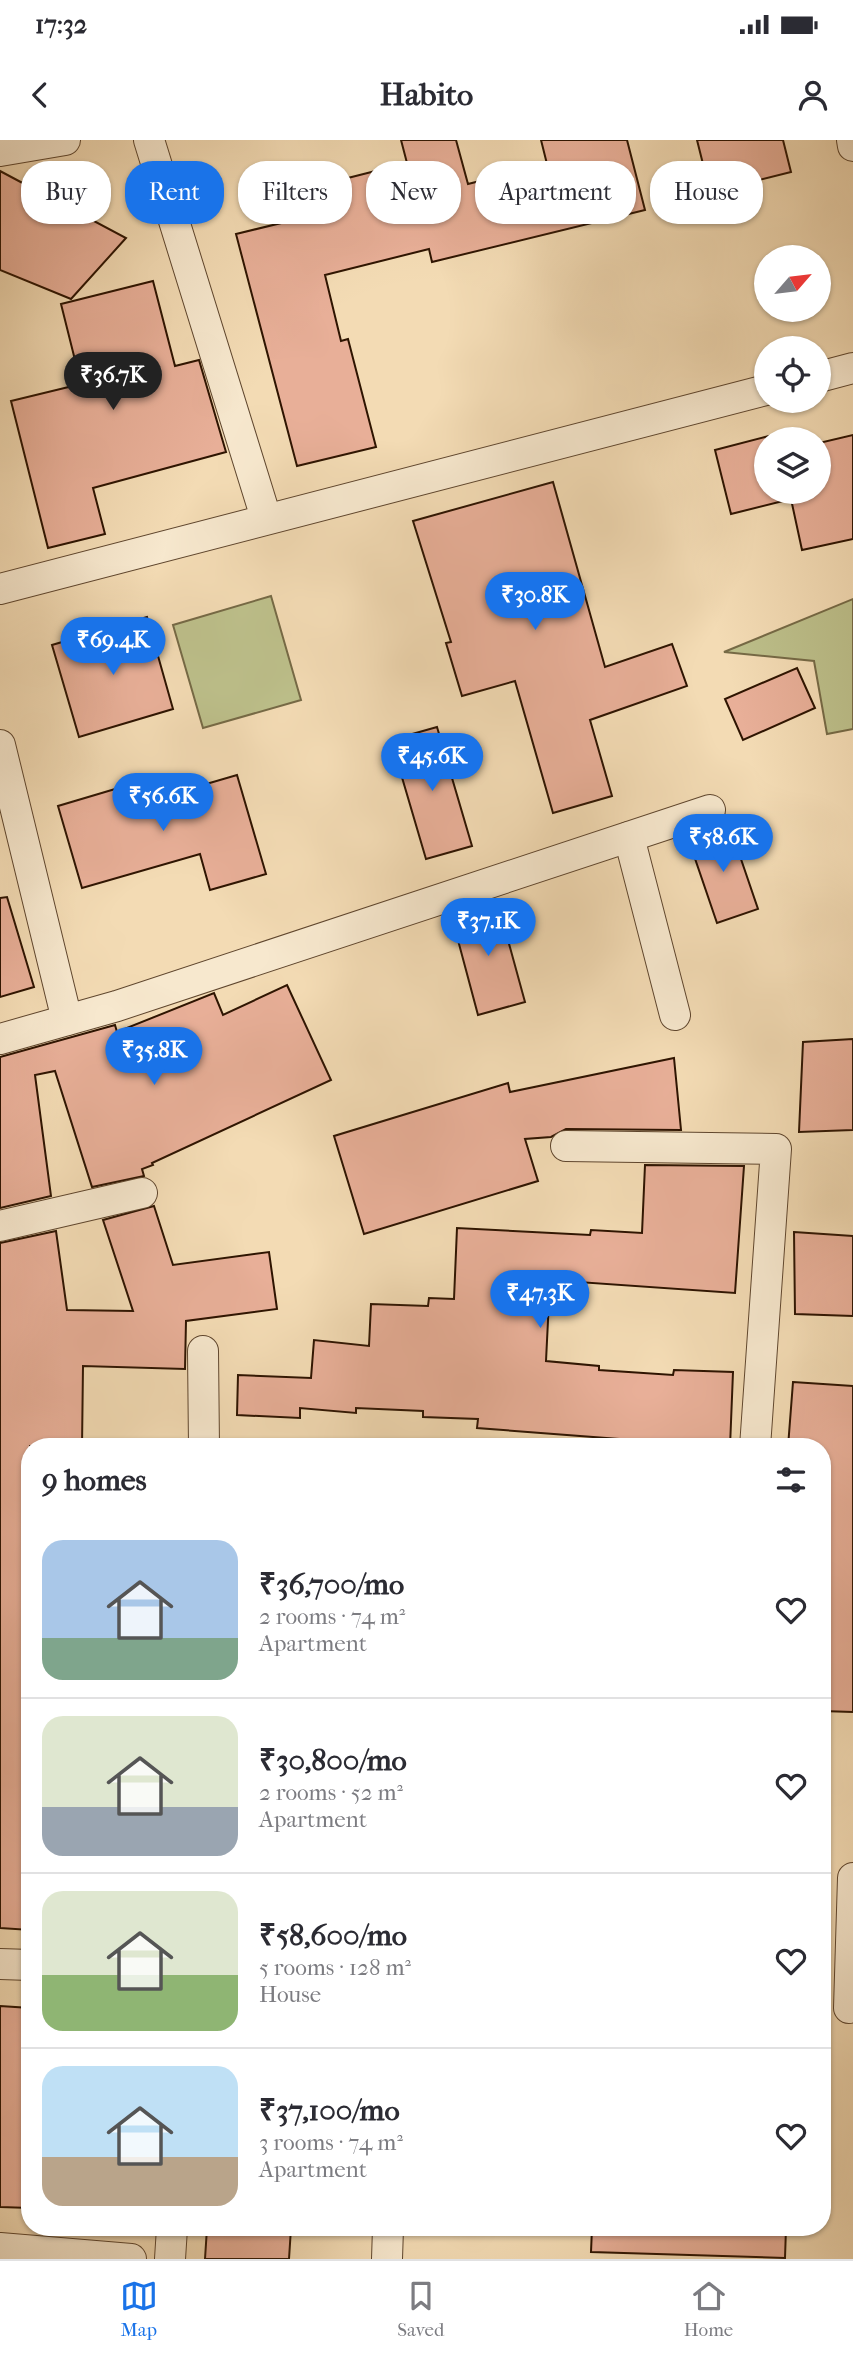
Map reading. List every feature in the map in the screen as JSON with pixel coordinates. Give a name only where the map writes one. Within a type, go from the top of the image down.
[{"type":"street","points":[[0,152],[65,140]]},
{"type":"street","points":[[149,140],[266,518]]},
{"type":"street","points":[[852,140],[853,146]]},
{"type":"street","points":[[831,374],[853,368]]},
{"type":"street","points":[[0,589],[754,393]]},
{"type":"street","points":[[0,745],[67,1020]]},
{"type":"street","points":[[0,1039],[67,1020],[710,810]]},
{"type":"street","points":[[629,837],[676,1015]]},
{"type":"street","points":[[566,1146],[776,1149],[756,1438]]},
{"type":"street","points":[[0,1226],[142,1193]]},
{"type":"street","points":[[203,1351],[204,1438]]},
{"type":"street","points":[[841,2007],[853,1878]]},
{"type":"street","points":[[0,1965],[21,1965]]},
{"type":"street","points":[[170,2259],[171,2236]]},
{"type":"street","points":[[387,2259],[388,2236]]},
{"type":"street","points":[[0,2248],[131,2259]]},
{"type":"green space","points":[[271,596],[301,700],[203,728],[173,625]]},
{"type":"green space","points":[[853,599],[853,729],[827,734],[814,661],[724,652]]},
{"type":"building","points":[[401,140],[456,140],[468,184],[475,182],[475,224],[588,224],[432,262],[429,249],[325,275],[341,341],[348,339],[376,447],[297,466],[236,234],[277,224],[352,224],[352,177],[366,173],[366,224],[461,224],[461,161],[406,161]]},
{"type":"building","points":[[541,140],[627,140],[632,161],[546,161]]},
{"type":"building","points":[[697,140],[783,140],[791,172],[763,179],[763,161],[702,161]]},
{"type":"building","points":[[0,171],[21,182],[21,224],[100,224],[126,238],[71,299],[0,270]]},
{"type":"building","points":[[636,175],[645,210],[636,212]]},
{"type":"building","points":[[153,281],[175,366],[199,360],[226,452],[93,488],[105,534],[48,548],[11,401],[81,384],[61,304]]},
{"type":"building","points":[[853,435],[853,539],[802,550],[792,504],[831,504],[831,440]]},
{"type":"building","points":[[754,440],[754,504],[771,504],[731,514],[715,450]]},
{"type":"building","points":[[553,482],[605,667],[672,644],[687,686],[590,720],[612,796],[553,813],[515,681],[462,696],[446,643],[451,642],[413,521]]},
{"type":"building","points":[[147,617],[173,709],[79,737],[52,645]]},
{"type":"building","points":[[797,668],[815,708],[743,740],[725,699]]},
{"type":"building","points":[[437,727],[472,846],[426,859],[391,740]]},
{"type":"building","points":[[237,775],[266,874],[210,890],[200,854],[82,888],[58,806],[142,781],[148,801]]},
{"type":"building","points":[[729,824],[758,909],[717,923],[688,838]]},
{"type":"building","points":[[7,897],[34,987],[0,997],[0,898]]},
{"type":"building","points":[[497,900],[525,1002],[478,1015],[451,914]]},
{"type":"building","points":[[287,985],[331,1080],[152,1163],[153,1165],[142,1169],[144,1176],[92,1187],[55,1071],[35,1075],[51,1196],[0,1208],[0,1057],[115,1025],[117,1032],[214,993],[223,1015]]},
{"type":"building","points":[[853,1039],[853,1130],[799,1132],[803,1042]]},
{"type":"building","points":[[674,1058],[681,1130],[566,1129],[551,1137],[525,1139],[538,1181],[364,1234],[334,1136],[508,1083],[510,1092]]},
{"type":"building","points":[[645,1165],[744,1166],[735,1293],[550,1280],[546,1361],[599,1366],[599,1370],[673,1375],[674,1370],[733,1372],[730,1438],[606,1438],[477,1428],[478,1419],[423,1417],[423,1411],[356,1408],[356,1413],[300,1408],[300,1418],[237,1415],[238,1375],[311,1378],[314,1340],[369,1346],[371,1304],[428,1306],[429,1298],[454,1299],[457,1228],[590,1235],[591,1230],[642,1233]]},
{"type":"building","points":[[154,1206],[173,1265],[269,1252],[277,1309],[186,1321],[185,1369],[83,1366],[82,1438],[21,1438],[21,1929],[0,1928],[0,1243],[56,1231],[67,1310],[133,1311],[103,1220]]},
{"type":"building","points":[[794,1232],[853,1236],[853,1316],[795,1314]]},
{"type":"building","points":[[793,1382],[853,1386],[853,1712],[831,1711],[831,1438],[789,1438]]},
{"type":"building","points":[[0,2006],[21,2007],[21,2208],[0,2207]]},
{"type":"building","points":[[206,2236],[290,2236],[289,2259],[205,2259]]},
{"type":"building","points":[[592,2236],[786,2236],[785,2258],[591,2252]]}]
